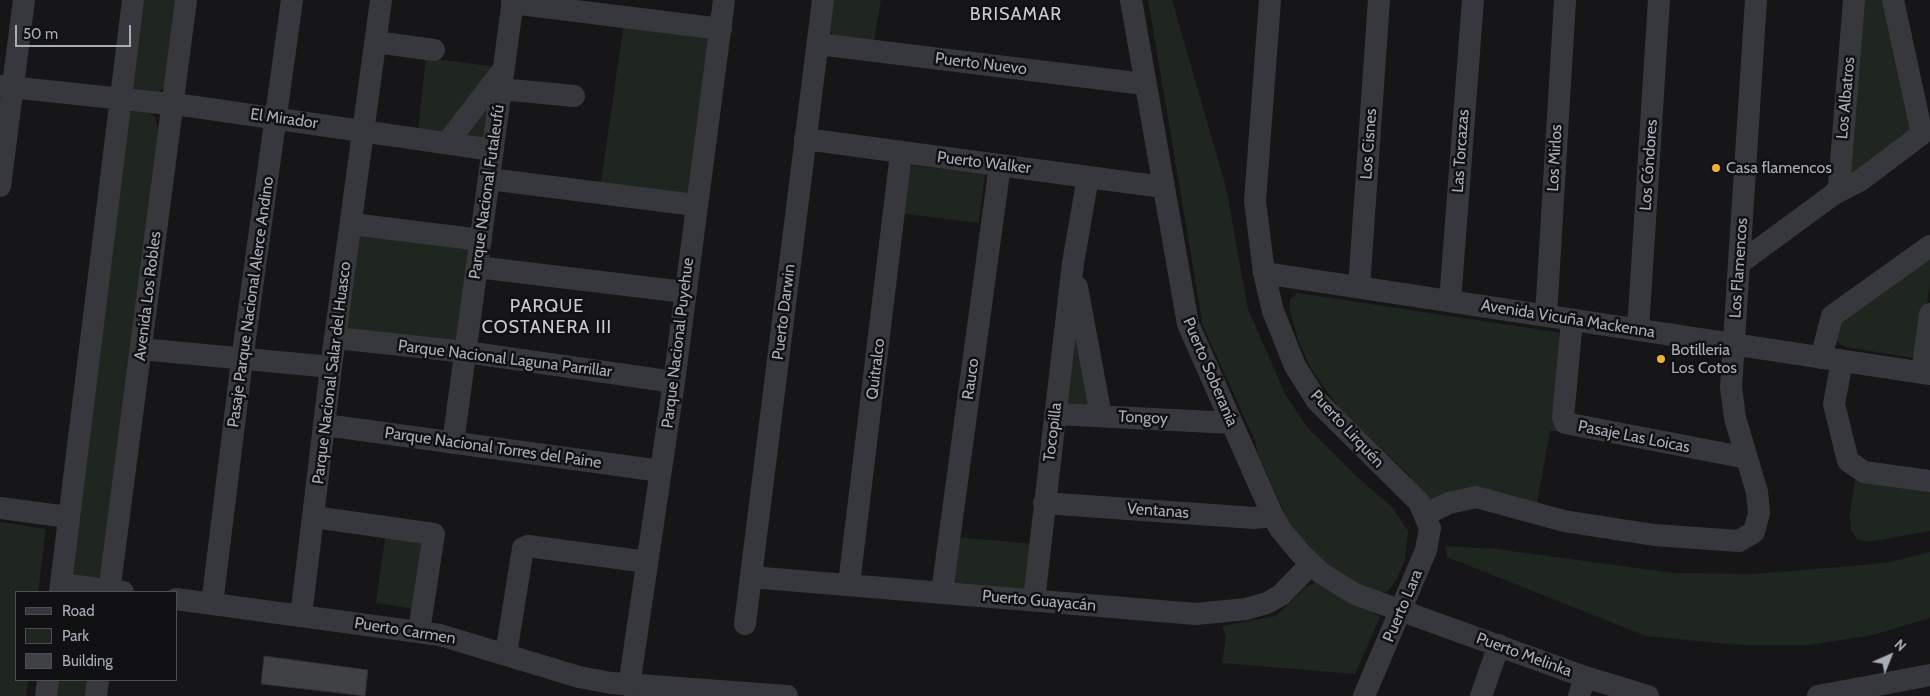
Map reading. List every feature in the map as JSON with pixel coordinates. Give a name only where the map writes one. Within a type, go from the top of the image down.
[{"type":"street","points":[[0,186],[6,87],[24,0]]},
{"type":"street","points":[[100,591],[60,588],[133,0]]},
{"type":"street","name":"Avenida Los Robles","points":[[114,591],[141,349],[186,0]]},
{"type":"street","name":"Pasaje Parque Nacional Alerce Andino","points":[[212,604],[242,360],[292,0]]},
{"type":"street","name":"Parque Nacional Salar del Huasco","points":[[301,616],[331,367],[352,224],[381,0]]},
{"type":"street","name":"Parque Nacional Puyehue","points":[[629,686],[674,382],[695,206],[710,117],[724,0]]},
{"type":"street","name":"Puerto Darwin","points":[[745,624],[823,0]]},
{"type":"street","name":"Puerto Soberanía","points":[[1131,0],[1144,84],[1188,324],[1272,516],[1292,543],[1311,564],[1332,581],[1355,594],[1400,612]]},
{"type":"street","name":"Puerto Lirquén","points":[[1270,0],[1255,202],[1264,273],[1278,329],[1305,383],[1332,418],[1409,492],[1426,514]]},
{"type":"street","name":"Los Cisnes","points":[[1359,287],[1379,0]]},
{"type":"street","name":"Las Torcazas","points":[[1450,301],[1473,0]]},
{"type":"street","name":"Los Mirlos","points":[[1546,316],[1565,0]]},
{"type":"street","name":"Los Cóndores","points":[[1638,330],[1659,0]]},
{"type":"street","name":"Los Flamencos","points":[[1426,514],[1449,503],[1476,497],[1564,521],[1646,534],[1739,541],[1754,532],[1757,522],[1758,502],[1732,402],[1731,366],[1740,263],[1756,0]]},
{"type":"street","name":"Los Albatros","points":[[1834,194],[1839,187],[1854,0]]},
{"type":"street","points":[[1740,263],[1834,194],[1861,180],[1922,134],[1893,0]]},
{"type":"street","points":[[513,2],[721,29]]},
{"type":"street","name":"Parque Nacional Futaleufú","points":[[453,443],[513,2]]},
{"type":"street","points":[[376,42],[434,50]]},
{"type":"street","name":"Puerto Nuevo","points":[[818,44],[1144,84]]},
{"type":"street","points":[[447,143],[502,79],[574,96]]},
{"type":"street","name":"El Mirador","points":[[6,87],[173,104],[493,150]]},
{"type":"street","name":"Puerto Walker","points":[[805,139],[1163,186]]},
{"type":"street","name":"Quitralco","points":[[849,584],[901,153]]},
{"type":"street","name":"Rauco","points":[[942,592],[1000,165]]},
{"type":"street","name":"Tocopilla","points":[[1034,600],[1073,263],[1088,177]]},
{"type":"street","points":[[489,178],[695,206]]},
{"type":"street","points":[[352,224],[481,240]]},
{"type":"street","points":[[1930,246],[1832,316],[1834,404],[1848,460],[1864,472],[1930,481]]},
{"type":"street","name":"Tocopilla","points":[[1073,263],[1101,416]]},
{"type":"street","points":[[477,267],[684,292]]},
{"type":"street","name":"Avenida Vicuña Mackenna","points":[[1264,273],[1926,374]]},
{"type":"street","points":[[1926,374],[1930,314]]},
{"type":"street","name":"Pasaje Las Loicas","points":[[1572,320],[1563,418],[1565,423],[1747,458]]},
{"type":"street","name":"Parque Nacional Laguna Parrillar","points":[[336,338],[466,352],[674,382]]},
{"type":"street","points":[[141,349],[331,367]]},
{"type":"street","name":"Tongoy","points":[[1055,414],[1232,423]]},
{"type":"street","name":"Parque Nacional Torres del Paine","points":[[325,426],[661,471]]},
{"type":"street","name":"Ventanas","points":[[1044,503],[1254,518],[1272,516]]},
{"type":"street","points":[[0,508],[68,517]]},
{"type":"street","name":"Puerto Lara","points":[[1364,696],[1430,539],[1430,528],[1426,514]]},
{"type":"street","points":[[314,518],[434,534],[419,631]]},
{"type":"street","points":[[506,654],[523,548],[528,546],[647,562]]},
{"type":"street","name":"Puerto Guayacán","points":[[751,577],[1196,614],[1231,611],[1258,606],[1281,595],[1311,564]]},
{"type":"street","name":"Puerto Carmen","points":[[178,599],[419,631],[467,642],[579,677],[629,686],[787,696]]},
{"type":"street","name":"Puerto Melinka","points":[[1400,612],[1499,645],[1582,686],[1648,696]]},
{"type":"street","points":[[1481,696],[1499,645]]},
{"type":"street","points":[[1818,696],[1876,691],[1930,675]]},
{"type":"street","points":[[46,696],[48,681]]},
{"type":"street","points":[[96,696],[98,681]]},
{"type":"green space","points":[[141,0],[175,0],[164,87],[158,94],[139,94],[132,87]]},
{"type":"green space","points":[[832,0],[881,0],[874,41],[836,37],[832,34],[829,30]]},
{"type":"green space","points":[[1148,0],[1172,0],[1226,187],[1248,309],[1286,396],[1308,428],[1358,478],[1392,507],[1408,531],[1405,560],[1395,582],[1388,591],[1379,593],[1366,589],[1322,562],[1290,525],[1258,454],[1255,441],[1203,326]]},
{"type":"green space","points":[[1861,0],[1887,0],[1916,128],[1849,178]]},
{"type":"green space","points":[[624,22],[709,35],[690,195],[600,188]]},
{"type":"green space","points":[[426,56],[496,67],[442,133],[418,131]]},
{"type":"green space","points":[[482,107],[489,107],[485,138],[468,137],[465,134]]},
{"type":"green space","points":[[133,111],[150,113],[155,117],[158,129],[102,574],[95,580],[76,577],[73,573],[129,113]]},
{"type":"green space","points":[[909,165],[985,174],[979,223],[898,213]]},
{"type":"green space","points":[[359,235],[469,245],[459,340],[346,330]]},
{"type":"green space","points":[[1930,254],[1930,282],[1921,346],[1913,358],[1846,347],[1835,341],[1833,326]]},
{"type":"green space","points":[[1075,293],[1095,404],[1067,408]]},
{"type":"green space","points":[[1298,293],[1569,334],[1558,431],[1550,431],[1536,509],[1431,501],[1425,497],[1409,475],[1339,408],[1310,367],[1298,339],[1290,312],[1290,299]]},
{"type":"green space","points":[[1871,478],[1930,487],[1930,531],[1868,542],[1857,539],[1851,530],[1850,514],[1855,480]]},
{"type":"green space","points":[[0,522],[46,529],[38,591],[15,591],[15,681],[28,681],[26,696],[0,696]]},
{"type":"green space","points":[[386,531],[425,539],[415,609],[376,603]]},
{"type":"green space","points":[[954,537],[1034,544],[1030,591],[950,583]]},
{"type":"green space","points":[[1445,546],[1496,549],[1674,573],[1753,574],[1890,562],[1930,552],[1930,618],[1873,635],[1809,645],[1740,645],[1646,636],[1447,557]]},
{"type":"green space","points":[[1319,580],[1380,617],[1355,674],[1222,663],[1226,636],[1222,626],[1276,616],[1306,587]]},
{"type":"green space","points":[[56,681],[89,681],[87,696],[54,696]]},
{"type":"building","points":[[264,656],[368,670],[365,696],[261,684]]},
{"type":"place","name":"Casa flamencos","points":[[1716,168]]},
{"type":"place","name":"Botilleria Los Cotos","points":[[1661,359]]},
{"type":"district","name":"BRISAMAR","points":[[1016,15]]},
{"type":"district","name":"PARQUE COSTANERA III","points":[[547,317]]}]
